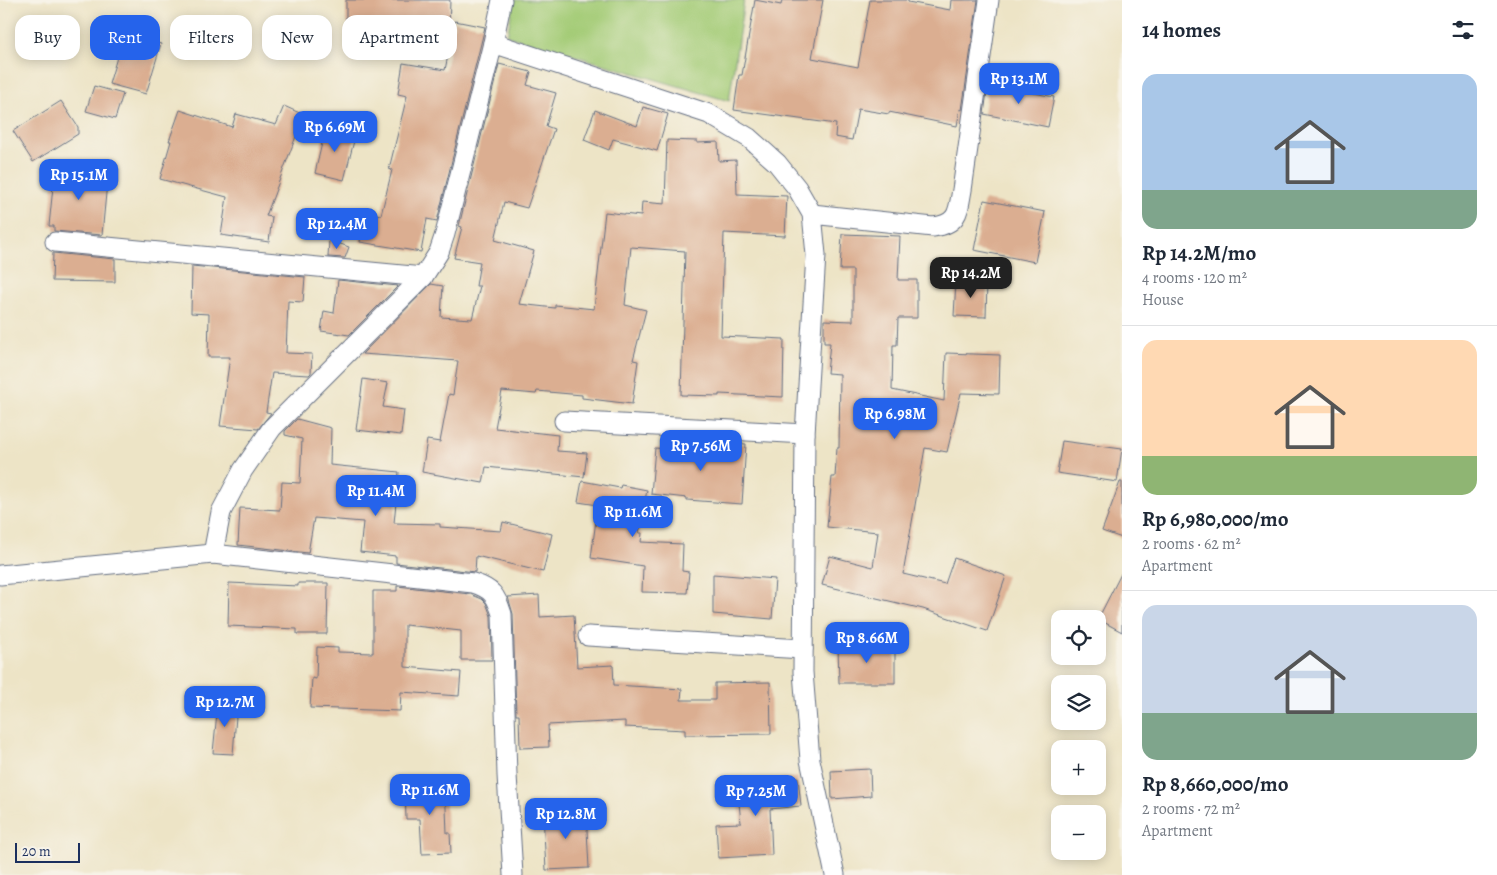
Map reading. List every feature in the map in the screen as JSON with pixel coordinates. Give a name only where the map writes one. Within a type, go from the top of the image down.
[{"type":"street","points":[[213,554],[221,512],[243,470],[272,428],[423,277],[439,252],[493,43],[502,0]]},
{"type":"street","points":[[812,214],[934,227],[948,224],[954,219],[958,212],[962,190],[989,0]]},
{"type":"street","points":[[493,43],[709,114],[749,138],[777,163],[797,188],[812,214],[816,255],[805,434],[803,672],[810,760],[835,875]]},
{"type":"street","points":[[55,242],[423,277]]},
{"type":"street","points":[[564,421],[805,434]]},
{"type":"street","points":[[0,575],[213,554],[473,582],[488,587],[498,600],[502,614],[507,775],[513,875]]},
{"type":"street","points":[[588,636],[803,649]]},
{"type":"green space","points":[[514,0],[744,0],[729,101],[507,36]]},
{"type":"building","points":[[346,0],[450,0],[450,15],[346,15]]},
{"type":"building","points":[[755,0],[781,5],[782,0],[823,0],[812,58],[858,67],[870,0],[908,0],[908,2],[950,10],[951,0],[978,0],[962,110],[960,109],[957,126],[889,112],[889,114],[858,109],[852,140],[835,137],[836,124],[734,110],[739,75],[742,75]]},
{"type":"building","points":[[457,21],[485,27],[437,221],[427,219],[421,252],[360,242],[365,212],[381,215],[392,170],[389,169],[407,96],[398,94],[403,63],[445,70],[447,60],[457,60]]},
{"type":"building","points":[[116,60],[156,60],[146,94],[109,84]]},
{"type":"building","points":[[499,64],[531,72],[527,85],[556,93],[546,126],[554,129],[527,208],[504,202],[495,240],[534,251],[519,304],[555,308],[555,305],[594,309],[605,212],[641,216],[642,202],[665,204],[667,140],[697,141],[697,143],[718,142],[719,161],[736,160],[737,194],[787,196],[785,236],[724,233],[721,336],[784,339],[783,397],[719,394],[719,396],[681,395],[685,251],[631,247],[625,305],[646,310],[633,360],[638,361],[632,404],[582,398],[582,395],[537,391],[536,394],[502,391],[495,428],[558,435],[557,451],[587,453],[584,477],[486,467],[483,483],[422,472],[427,440],[440,442],[449,394],[453,395],[458,361],[362,354],[431,284],[443,286],[441,317],[472,319],[480,286],[476,286],[480,262],[454,258],[462,227],[459,226]]},
{"type":"building","points":[[988,84],[1054,97],[1048,127],[984,114]]},
{"type":"building","points":[[94,86],[123,94],[115,119],[86,111]]},
{"type":"building","points":[[61,101],[78,127],[78,134],[33,162],[13,131]]},
{"type":"building","points":[[284,106],[304,115],[266,216],[272,217],[269,242],[221,235],[227,197],[160,179],[171,141],[169,141],[180,110],[232,127],[236,114],[276,125]]},
{"type":"building","points":[[643,107],[668,114],[657,151],[613,139],[609,150],[584,140],[595,110],[637,126]]},
{"type":"building","points":[[326,126],[356,133],[344,180],[315,173]]},
{"type":"building","points":[[55,167],[108,172],[102,235],[54,231],[54,226],[49,226]]},
{"type":"building","points":[[984,200],[1045,212],[1035,262],[974,250]]},
{"type":"building","points":[[842,234],[900,236],[898,280],[917,280],[917,318],[898,318],[897,345],[893,345],[892,390],[944,401],[946,353],[1000,355],[999,394],[961,393],[947,452],[925,448],[903,574],[945,584],[954,558],[1006,576],[987,631],[923,609],[822,585],[830,556],[873,567],[878,532],[827,527],[832,477],[835,477],[837,448],[839,448],[840,374],[827,373],[830,343],[824,343],[824,320],[853,321],[853,270],[840,270]]},
{"type":"building","points":[[329,240],[349,247],[345,258],[328,257]]},
{"type":"building","points":[[53,253],[115,259],[115,282],[52,281]]},
{"type":"building","points":[[192,266],[305,277],[303,302],[288,301],[286,353],[312,354],[311,373],[309,375],[272,373],[266,412],[271,413],[258,429],[220,426],[230,357],[208,357],[209,314],[191,313]]},
{"type":"building","points":[[338,280],[398,286],[349,335],[321,331],[324,311],[334,313]]},
{"type":"building","points":[[956,280],[987,282],[986,317],[954,316]]},
{"type":"building","points":[[363,379],[388,383],[383,407],[404,410],[401,435],[356,430]]},
{"type":"building","points":[[297,419],[331,428],[330,465],[399,472],[394,523],[440,524],[440,527],[501,531],[503,522],[552,534],[543,572],[476,556],[475,572],[396,563],[396,556],[360,552],[363,522],[314,518],[308,553],[238,545],[240,508],[280,510],[282,482],[300,483],[302,439],[285,435],[285,431]]},
{"type":"building","points":[[691,441],[746,444],[742,504],[687,500],[687,498],[651,494],[655,448],[690,451]]},
{"type":"building","points":[[1062,441],[1122,449],[1117,482],[1057,473]]},
{"type":"building","points":[[582,481],[620,488],[621,485],[647,490],[639,533],[642,533],[641,542],[683,544],[682,571],[689,572],[687,593],[642,592],[643,566],[591,558],[598,505],[578,502]]},
{"type":"building","points":[[1120,482],[1122,482],[1122,538],[1102,531]]},
{"type":"building","points":[[1122,572],[1122,632],[1106,623],[1106,610],[1103,610]]},
{"type":"building","points":[[713,574],[775,579],[772,619],[713,614]]},
{"type":"building","points":[[229,583],[298,586],[298,583],[328,583],[327,634],[297,634],[297,629],[228,626]]},
{"type":"building","points":[[397,586],[470,594],[482,599],[486,603],[491,616],[492,660],[461,660],[461,631],[405,625],[405,667],[461,672],[459,696],[401,692],[400,711],[310,708],[312,678],[316,679],[317,647],[338,648],[338,652],[373,653],[373,591],[397,591]]},
{"type":"building","points":[[539,595],[540,617],[574,615],[577,667],[613,665],[614,685],[682,689],[681,700],[715,700],[715,683],[770,682],[771,734],[685,735],[685,730],[625,727],[625,721],[548,725],[549,747],[520,748],[519,715],[516,715],[513,614],[508,597]]},
{"type":"building","points":[[838,645],[895,645],[895,683],[839,683]]},
{"type":"building","points":[[218,702],[237,704],[233,754],[213,753]]},
{"type":"building","points":[[870,769],[871,796],[832,799],[831,771]]},
{"type":"building","points":[[798,777],[801,806],[770,809],[772,855],[718,858],[716,824],[741,823],[737,783]]},
{"type":"building","points":[[445,784],[447,833],[450,833],[451,853],[422,854],[420,819],[406,819],[405,786]]},
{"type":"building","points":[[586,811],[589,868],[546,870],[543,813]]}]
